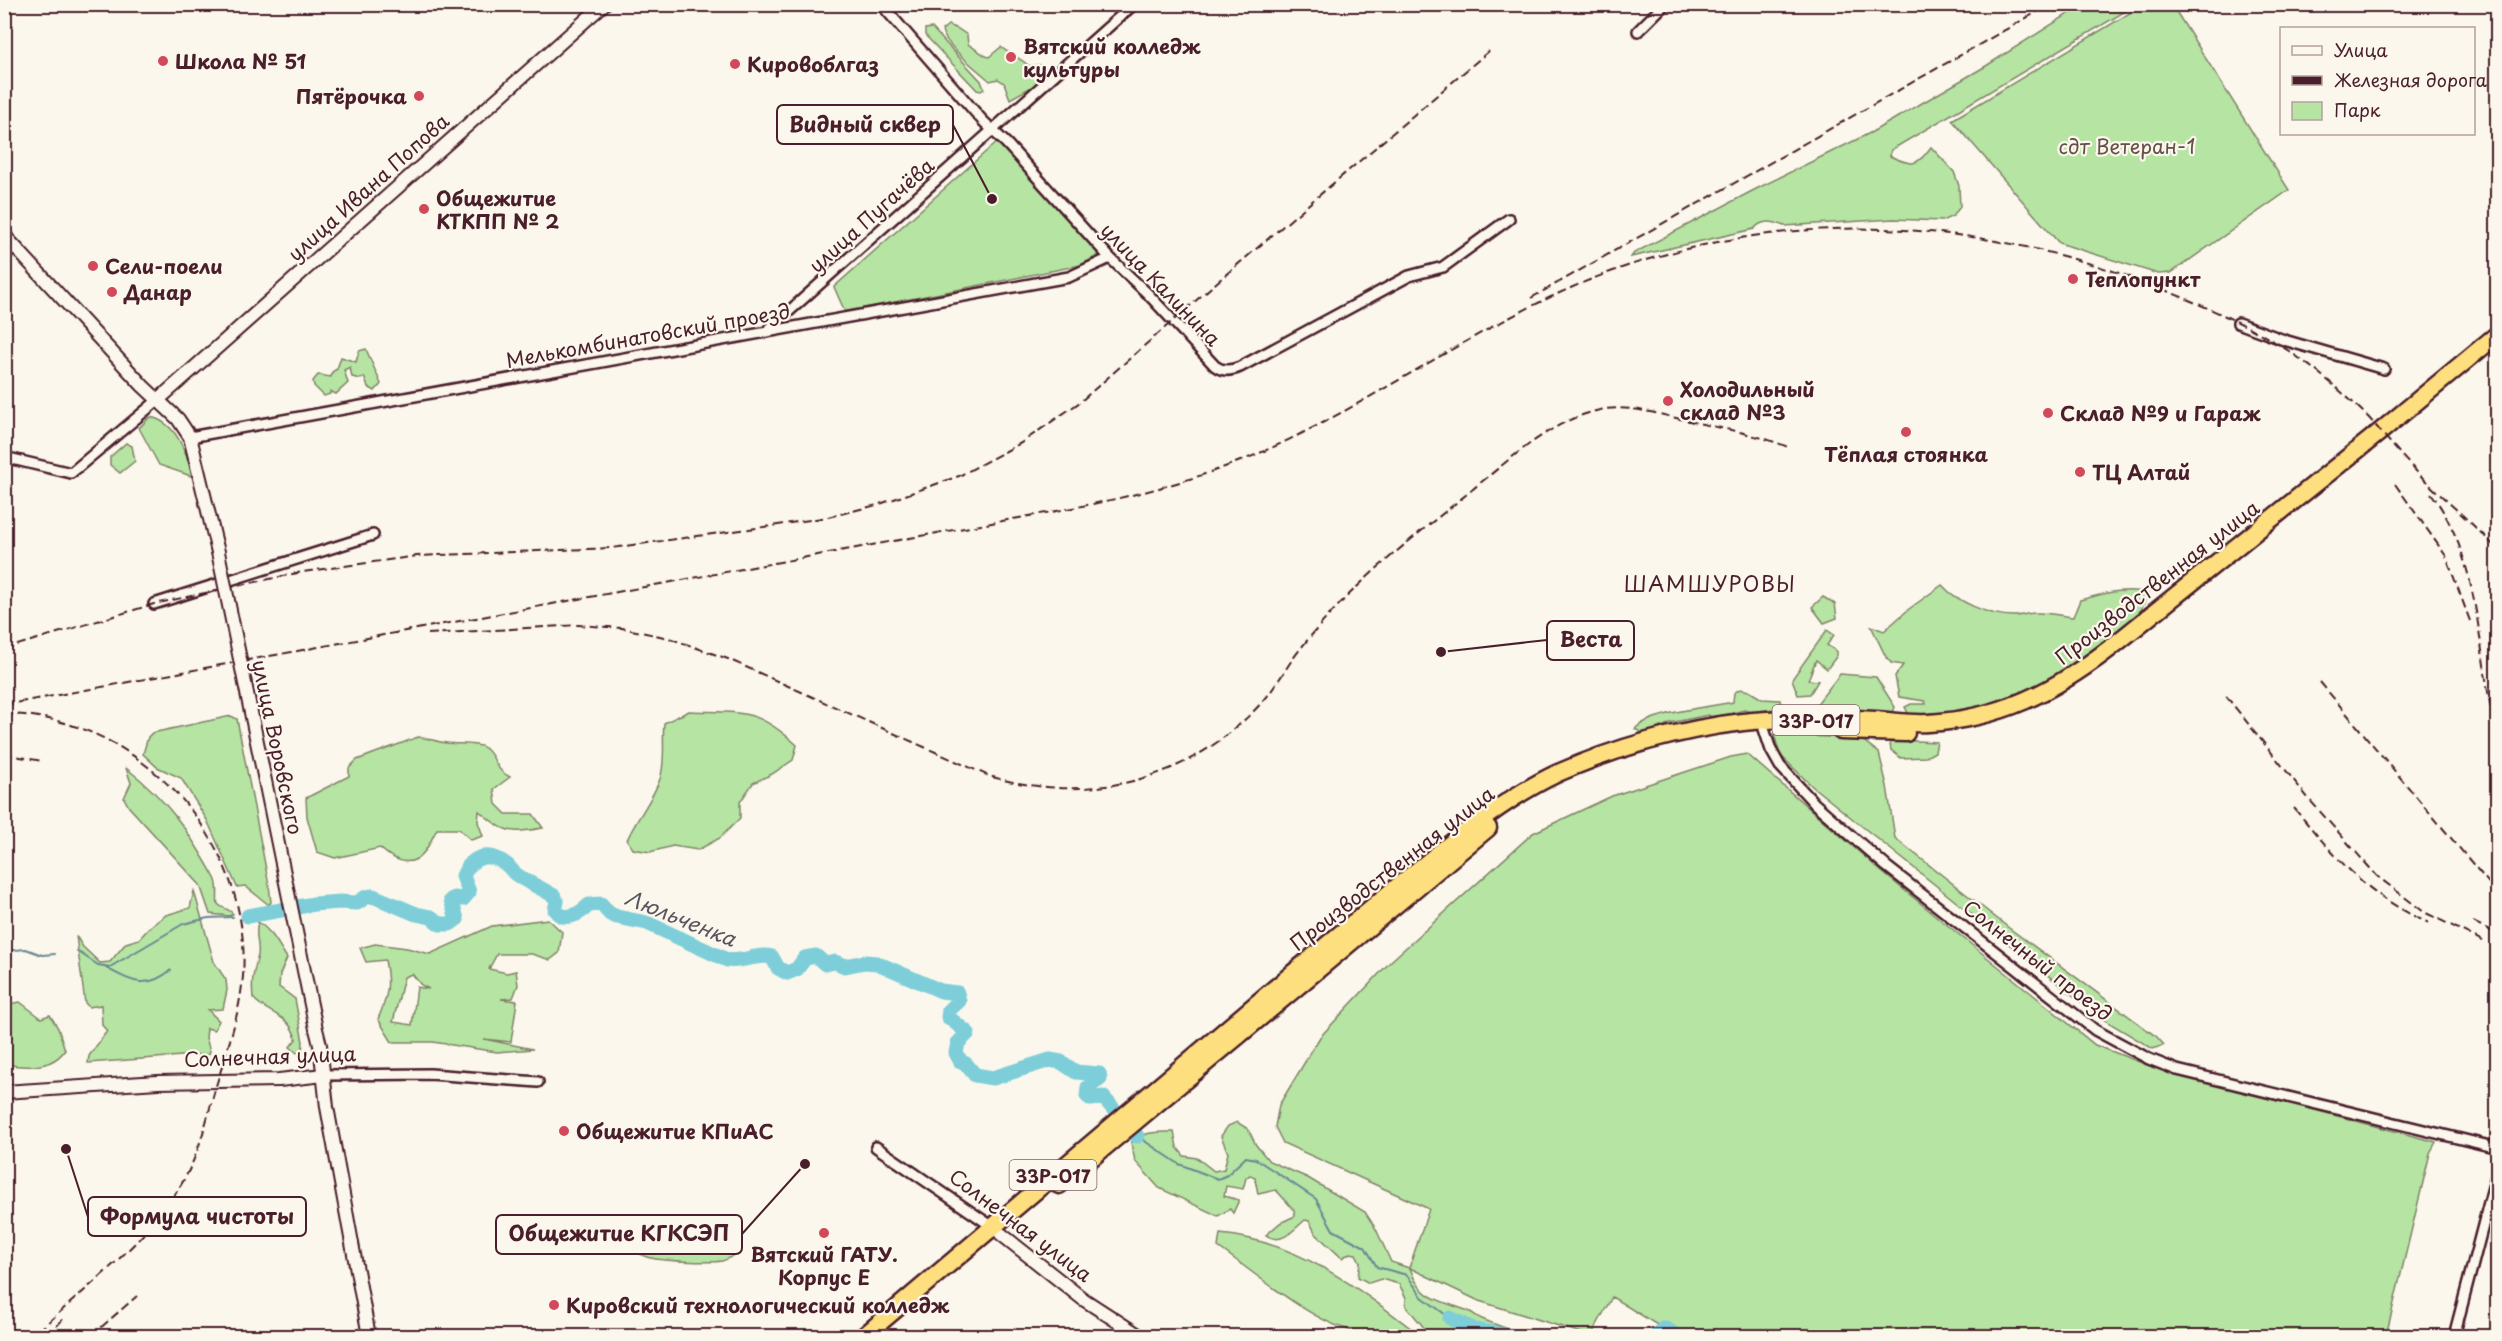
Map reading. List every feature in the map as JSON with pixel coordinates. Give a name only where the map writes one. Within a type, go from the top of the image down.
[{"type":"highway","name":"Производственная улица","points":[[2283,517],[2498,334]]},
{"type":"highway","name":"Производственная улица","points":[[910,1304],[1118,1128],[1486,829],[1539,795],[1590,771],[1647,750],[1699,738],[1764,729],[1941,733],[1998,722],[2048,702],[2093,674],[2226,563],[2498,347]]},
{"type":"highway","name":"Производственная улица","points":[[1134,1115],[1461,834],[1532,787],[1557,774],[1640,744],[1742,722],[1786,719],[1924,723],[1969,717],[2014,706],[2044,693],[2086,667],[2226,563]]},
{"type":"highway","points":[[864,1336],[910,1304]]},
{"type":"highway","points":[[879,1336],[910,1304]]},
{"type":"main road","name":"улица Ивана Попова","points":[[158,400],[604,4]]},
{"type":"main road","name":"улица Воровского","points":[[4,235],[81,320],[178,419],[190,437],[218,552],[316,1029],[327,1107],[369,1336]]},
{"type":"main road","name":"Солнечная улица","points":[[4,1092],[158,1082],[279,1080],[324,1075]]},
{"type":"main road","name":"Солнечная улица","points":[[997,1230],[1083,1299],[1140,1336]]},
{"type":"street","name":"улица Калинина","points":[[881,4],[1110,258],[1148,294],[1215,366],[1224,370],[1231,370],[1409,276],[1443,267],[1509,219]]},
{"type":"street","name":"улица Пугачёва","points":[[766,332],[1134,4]]},
{"type":"street","points":[[1638,31],[1665,4]]},
{"type":"street","name":"Мелькомбинатовский проезд","points":[[190,437],[1069,277],[1110,258]]},
{"type":"street","points":[[2238,323],[2284,340],[2384,369]]},
{"type":"street","points":[[4,456],[71,473],[158,400]]},
{"type":"street","points":[[154,604],[373,535]]},
{"type":"street","name":"Солнечный проезд","points":[[1764,729],[1771,750],[1780,766],[1815,804],[1886,866],[2095,1030],[2149,1059],[2177,1070],[2498,1148]]},
{"type":"street","name":"Солнечная улица","points":[[324,1075],[430,1074],[538,1082]]},
{"type":"street","name":"Солнечная улица","points":[[876,1147],[997,1230]]},
{"type":"street","points":[[2454,1336],[2498,1168]]},
{"type":"green space","points":[[2084,4],[2136,5],[1891,150],[1890,156],[1904,162],[1914,163],[1922,158],[1931,147],[1954,172],[1959,186],[1960,207],[1953,216],[1942,221],[1893,219],[1784,226],[1764,222],[1754,229],[1631,257],[1634,253],[1756,189],[1872,132],[1986,66]]},
{"type":"green space","name":"сдт Ветеран-1","points":[[2143,5],[2172,5],[2289,190],[2171,273],[2158,274],[2059,243],[1952,120]]},
{"type":"green space","points":[[948,25],[967,35],[968,44],[986,56],[989,57],[1001,47],[1029,66],[1039,65],[1034,74],[1040,75],[1037,84],[1010,99],[1004,83],[998,79],[990,81],[949,43],[942,30]]},
{"type":"green space","points":[[932,28],[981,81],[984,89],[977,90],[925,35],[925,29]]},
{"type":"green space","points":[[999,140],[1097,252],[1097,256],[1081,265],[845,312],[834,287]]},
{"type":"green space","points":[[366,349],[381,384],[375,391],[368,387],[364,377],[361,379],[352,377],[350,367],[344,370],[348,383],[336,394],[330,391],[330,394],[324,396],[314,386],[313,381],[318,375],[331,377],[341,357],[356,362],[359,351]]},
{"type":"green space","points":[[150,417],[167,425],[174,432],[184,449],[194,477],[159,465],[139,428]]},
{"type":"green space","points":[[126,443],[132,446],[135,461],[120,473],[110,465],[110,457]]},
{"type":"green space","points":[[1942,585],[1956,597],[1975,607],[1994,614],[2013,616],[2041,613],[2073,617],[2080,600],[2122,591],[2148,593],[2141,610],[2110,640],[2061,675],[1974,708],[1910,717],[1905,707],[1911,704],[1926,704],[1925,701],[1899,697],[1895,676],[1903,665],[1891,663],[1871,626],[1884,631]]},
{"type":"green space","points":[[1823,597],[1835,604],[1837,618],[1824,623],[1812,607]]},
{"type":"green space","points":[[1827,630],[1834,635],[1827,645],[1836,651],[1836,657],[1827,669],[1816,660],[1808,680],[1818,681],[1810,694],[1798,695],[1792,679]]},
{"type":"green space","points":[[1840,674],[1876,677],[1895,707],[1892,715],[1812,710]]},
{"type":"green space","points":[[1740,689],[1749,691],[1762,699],[1780,700],[1782,708],[1751,712],[1744,710],[1714,718],[1708,715],[1670,723],[1656,730],[1642,733],[1635,729],[1643,723],[1667,714],[1733,702],[1734,693]]},
{"type":"green space","points":[[689,711],[747,714],[758,718],[770,724],[797,745],[793,760],[753,783],[740,802],[740,818],[720,838],[698,850],[673,846],[650,852],[633,849],[627,840],[653,795],[662,772],[664,723]]},
{"type":"green space","points":[[231,716],[237,719],[269,885],[271,902],[269,905],[245,886],[237,887],[207,820],[181,778],[157,767],[143,754],[148,737],[152,733]]},
{"type":"green space","points":[[1774,734],[1861,739],[1879,753],[1895,838],[2009,928],[2157,1037],[2164,1045],[2153,1049],[2101,1018],[1813,787],[1780,755]]},
{"type":"green space","points":[[418,737],[485,748],[492,755],[498,767],[510,777],[494,789],[496,804],[506,814],[533,814],[543,828],[508,830],[495,824],[479,811],[478,822],[483,836],[471,840],[459,829],[437,829],[420,857],[408,862],[396,859],[380,848],[335,858],[317,852],[307,817],[306,798],[349,776],[349,768],[357,760]]},
{"type":"green space","points":[[1893,740],[1937,742],[1935,752],[1926,757],[1901,758],[1891,750],[1890,744]]},
{"type":"green space","points":[[1747,754],[1882,872],[2095,1045],[2158,1069],[2436,1142],[2430,1153],[2386,1336],[1675,1336],[1612,1297],[1591,1336],[1479,1301],[1410,1268],[1419,1286],[1432,1297],[1510,1330],[1554,1336],[1431,1336],[1406,1306],[1406,1298],[1399,1284],[1381,1279],[1369,1283],[1358,1277],[1360,1262],[1356,1254],[1350,1253],[1342,1258],[1316,1234],[1309,1221],[1305,1220],[1282,1238],[1277,1239],[1266,1235],[1280,1223],[1295,1216],[1294,1210],[1276,1190],[1258,1194],[1255,1178],[1250,1175],[1246,1178],[1243,1189],[1226,1186],[1224,1196],[1239,1200],[1233,1213],[1230,1209],[1218,1216],[1159,1188],[1135,1161],[1131,1143],[1135,1139],[1151,1133],[1174,1132],[1177,1147],[1184,1156],[1197,1158],[1214,1171],[1224,1169],[1228,1153],[1221,1136],[1228,1126],[1237,1122],[1248,1129],[1256,1145],[1269,1161],[1308,1178],[1365,1212],[1376,1229],[1391,1262],[1409,1268],[1429,1209],[1283,1143],[1275,1127],[1279,1105],[1320,1037],[1391,961],[1533,833],[1612,796],[1731,757]]},
{"type":"green space","points":[[126,768],[154,792],[187,832],[215,878],[218,904],[233,914],[229,916],[210,914],[200,885],[129,807],[124,798],[131,783]]},
{"type":"green space","points":[[194,891],[214,962],[226,980],[227,990],[223,1009],[208,1010],[219,1021],[214,1030],[207,1028],[209,1054],[88,1063],[89,1056],[107,1031],[102,1025],[101,1005],[89,1007],[85,1003],[76,936],[83,947],[100,963],[110,962],[126,943],[139,939],[166,915],[190,908]]},
{"type":"green space","points":[[548,919],[562,932],[559,953],[550,960],[532,954],[497,954],[489,969],[507,973],[516,971],[518,985],[513,998],[501,999],[517,1001],[511,1042],[484,1039],[533,1049],[497,1052],[433,1042],[392,1042],[378,1019],[387,990],[385,960],[366,962],[360,948],[375,944],[430,954],[492,926]],"holes":[[[412,974],[421,985],[429,989],[417,987],[412,1025],[393,1022],[404,977]]]},
{"type":"green space","points":[[258,922],[271,934],[287,958],[280,974],[279,987],[295,999],[303,1042],[302,1051],[297,1053],[290,1047],[296,1039],[289,1024],[253,998],[258,951]]},
{"type":"green space","points":[[20,1002],[41,1018],[50,1015],[58,1028],[65,1050],[53,1061],[38,1066],[5,1064],[5,1027],[12,1014],[9,1004]]},
{"type":"green space","points":[[647,1221],[720,1224],[735,1236],[735,1254],[726,1260],[716,1262],[672,1261],[647,1257],[636,1250],[633,1239],[637,1228]]},
{"type":"green space","points":[[1220,1234],[1276,1246],[1328,1270],[1421,1336],[1372,1335],[1352,1331],[1328,1322],[1295,1303],[1218,1247]]},
{"type":"waterway","name":"Люльченка","points":[[248,916],[314,904],[357,903],[366,897],[373,896],[416,914],[431,917],[440,924],[450,924],[457,919],[451,900],[463,899],[469,892],[463,876],[467,869],[471,863],[482,857],[494,858],[507,865],[521,878],[554,896],[557,902],[555,910],[563,916],[572,916],[589,905],[601,904],[610,914],[647,923],[727,960],[772,957],[778,968],[787,973],[797,969],[805,958],[816,956],[825,964],[835,962],[845,966],[865,962],[877,963],[941,991],[957,993],[959,1001],[949,1010],[948,1017],[968,1033],[958,1043],[956,1053],[961,1062],[966,1064],[975,1075],[993,1078],[1050,1060],[1061,1062],[1076,1072],[1099,1074],[1100,1079],[1088,1087],[1087,1096],[1091,1099],[1103,1097],[1137,1136]]},
{"type":"waterway","name":"Люльченка","points":[[77,951],[98,965],[110,967],[183,924],[208,918],[233,917]]},
{"type":"waterway","name":"Люльченка","points":[[4,951],[26,949],[42,955],[55,954]]},
{"type":"waterway","points":[[106,968],[138,982],[153,980],[171,970]]},
{"type":"waterway","points":[[1137,1136],[1179,1164],[1218,1179],[1227,1175],[1246,1157],[1256,1159],[1316,1199],[1333,1230],[1365,1247],[1377,1267],[1407,1275],[1422,1297],[1450,1318]]},
{"type":"waterway","name":"Люльченка","points":[[1450,1318],[1475,1330],[1509,1336]]},
{"type":"waterway","name":"Люльченка","points":[[1656,1336],[1664,1328],[1677,1336]]},
{"type":"railway","points":[[1531,298],[2051,4]]},
{"type":"railway","points":[[4,649],[154,604],[302,572],[417,556],[611,548],[778,525],[828,517],[877,505],[959,476],[1021,443],[1080,402],[1489,51]]},
{"type":"railway","points":[[4,705],[1062,510],[1139,493],[1238,462],[1301,434],[1489,329],[1566,290],[1639,262],[1714,243],[1790,232],[1866,229],[1942,233],[2018,245],[2093,265],[2167,291],[2214,311],[2275,342],[2330,383],[2369,418],[2417,472],[2498,550]]},
{"type":"railway","points":[[428,634],[578,625],[622,628],[669,638],[728,659],[989,776],[1028,785],[1066,788],[1103,786],[1139,780],[1173,767],[1206,750],[1236,727],[1265,699],[1318,627],[1369,576],[1521,450],[1566,422],[1600,410],[1634,409],[1740,432],[1790,448]]},
{"type":"railway","points":[[2395,484],[2446,556],[2470,621]]},
{"type":"railway","points":[[2431,493],[2448,521],[2461,550],[2470,581],[2498,740]]},
{"type":"railway","points":[[2320,682],[2498,894]]},
{"type":"railway","points":[[2226,696],[2308,798],[2377,876],[2424,912],[2487,943]]},
{"type":"railway","points":[[4,714],[41,717],[96,734],[128,752],[166,783],[205,830],[220,857],[239,914],[243,945],[243,976],[236,1018],[200,1143],[186,1176],[172,1199],[136,1242],[33,1336]]},
{"type":"railway","points":[[4,754],[42,761]]},
{"type":"railway","points":[[2294,808],[2339,860],[2370,888],[2388,901],[2429,923]]},
{"type":"railway","points":[[2473,922],[2498,934]]},
{"type":"railway","points":[[91,1336],[137,1296]]},
{"type":"railway","points":[[48,1336],[63,1319]]},
{"type":"place","name":"Вятский колледж культуры","points":[[1011,57]]},
{"type":"place","name":"Школа № 51","points":[[163,61]]},
{"type":"place","name":"Кировоблгаз","points":[[735,64]]},
{"type":"place","name":"Пятёрочка","points":[[419,96]]},
{"type":"place","name":"Видный сквер","points":[[992,199]]},
{"type":"place","name":"Общежитие КТКПП № 2","points":[[424,209]]},
{"type":"place","name":"Сели-поели","points":[[93,266]]},
{"type":"place","name":"Теплопункт","points":[[2073,279]]},
{"type":"place","name":"Данар","points":[[112,292]]},
{"type":"place","name":"Холодильный склад №3","points":[[1668,401]]},
{"type":"place","name":"Склад №9 и Гараж","points":[[2048,413]]},
{"type":"place","name":"Тёплая стоянка","points":[[1906,432]]},
{"type":"place","name":"ТЦ Алтай","points":[[2080,472]]},
{"type":"place","name":"Веста","points":[[1441,652]]},
{"type":"place","name":"Общежитие КПиАС","points":[[564,1131]]},
{"type":"place","name":"Формула чистоты","points":[[66,1149]]},
{"type":"place","name":"Общежитие КГКСЭП","points":[[805,1164]]},
{"type":"place","name":"Вятский ГАТУ. Корпус Е","points":[[824,1233]]},
{"type":"place","name":"Кировский технологический колледж","points":[[554,1305]]},
{"type":"district","name":"ШАМШУРОВЫ","points":[[1710,583]]}]
